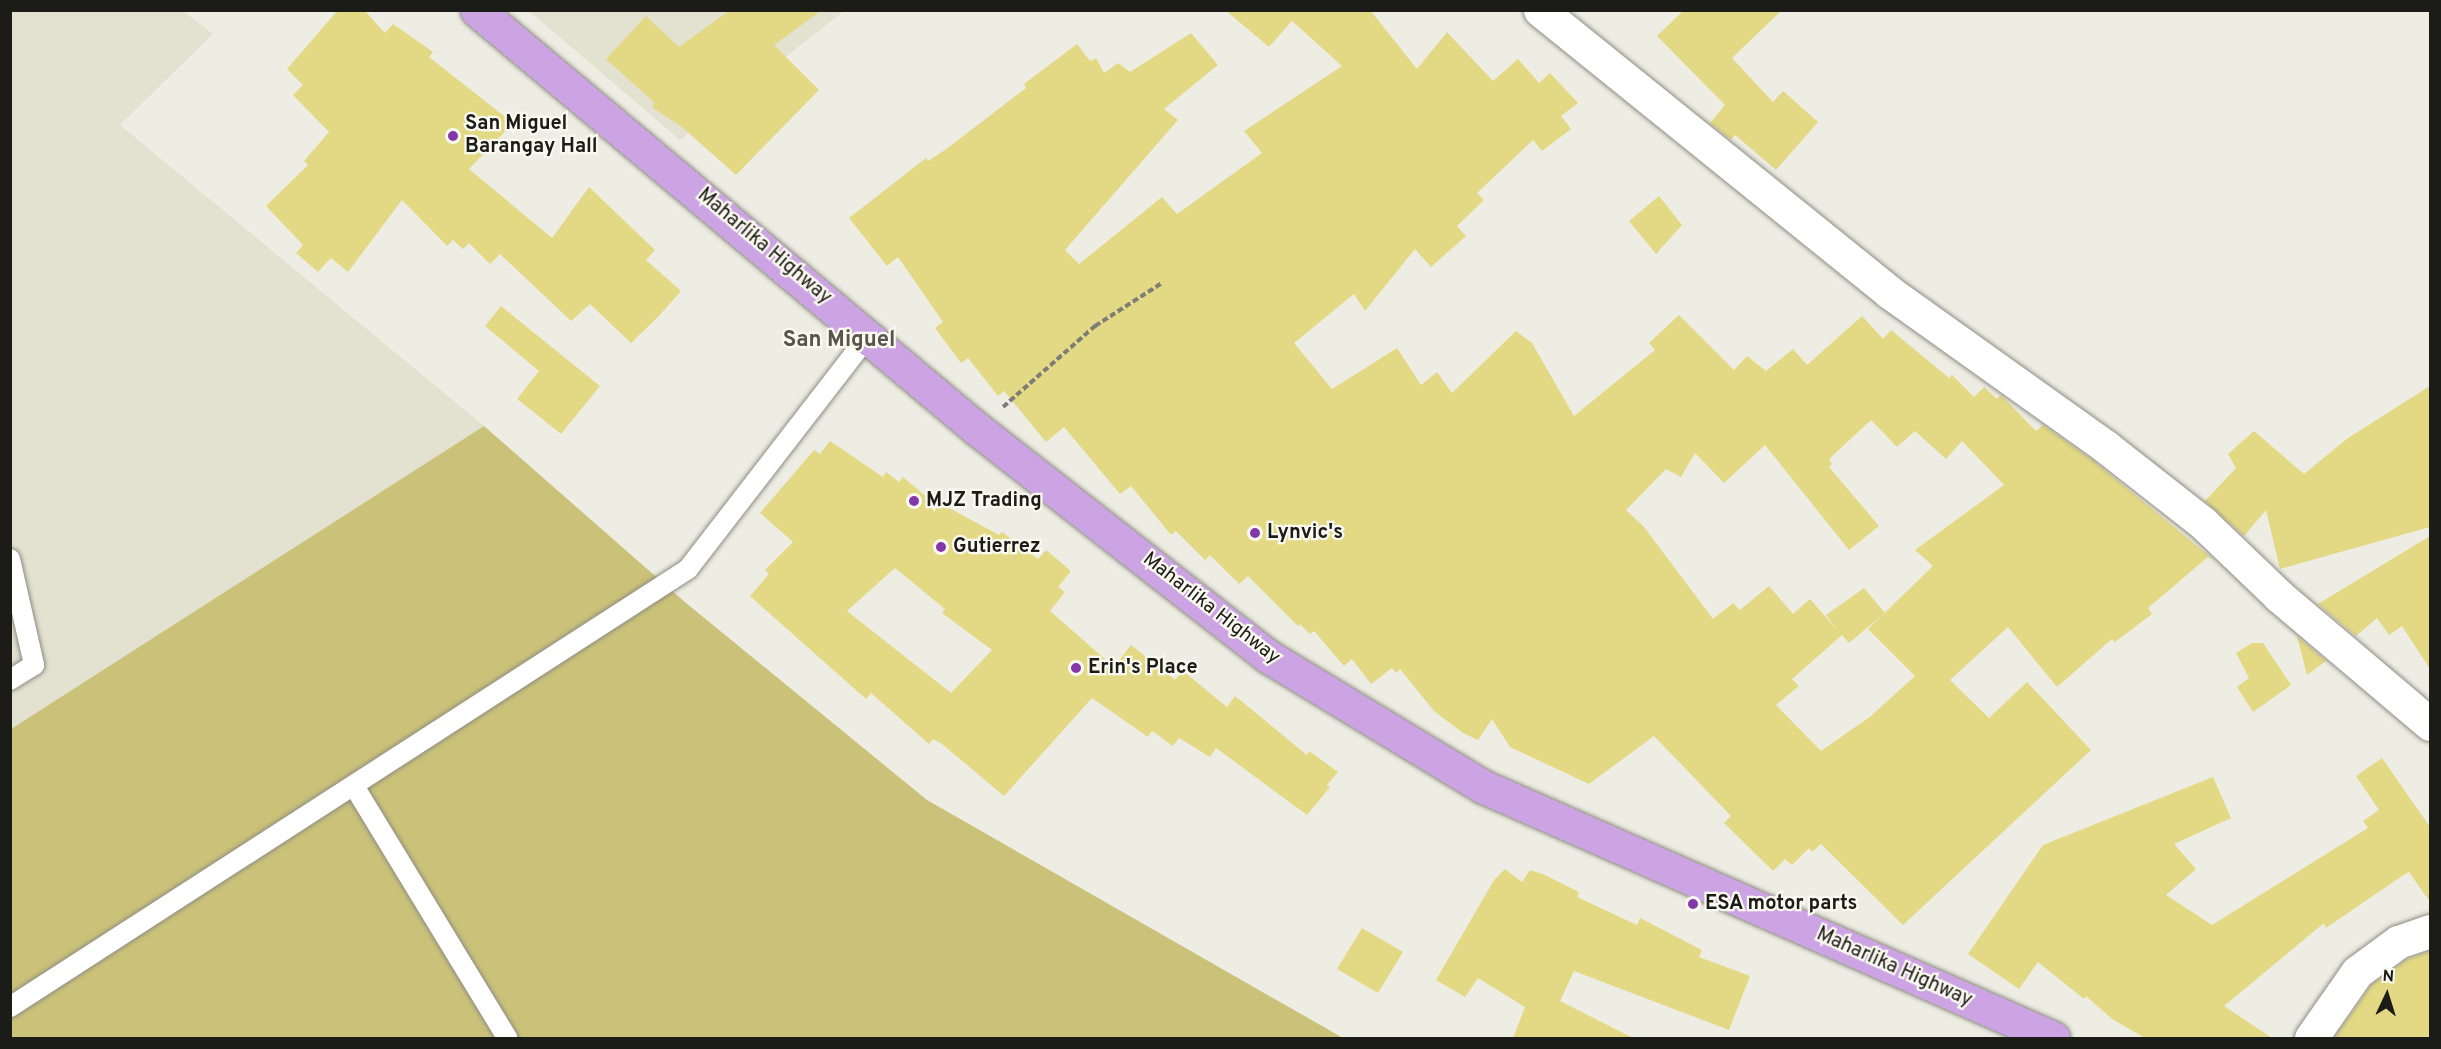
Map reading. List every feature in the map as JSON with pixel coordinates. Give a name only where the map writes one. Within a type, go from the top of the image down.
[{"type":"highway","name":"Maharlika Highway","points":[[477,10],[869,335],[977,429],[1269,657],[1484,787],[2053,1038]]},
{"type":"street","points":[[1540,10],[1889,292],[2106,447],[2203,524],[2279,596],[2430,724]]},
{"type":"street","points":[[2311,1038],[2357,972],[2398,942],[2430,931]]},
{"type":"lane","points":[[10,1007],[688,569],[869,335]]},
{"type":"lane","points":[[10,558],[34,665],[10,680]]},
{"type":"lane","points":[[354,786],[507,1038]]},
{"type":"path","points":[[977,429],[1095,326],[1162,283]]},
{"type":"shaded area","points":[[11,11],[183,11],[213,34],[120,125],[484,426],[11,729]]},
{"type":"shaded area","points":[[529,11],[844,11],[680,140]]},
{"type":"shaded area","points":[[484,426],[686,603],[927,800],[1343,1038],[11,1038],[11,729]]},
{"type":"building","points":[[338,10],[364,10],[385,33],[393,24],[433,52],[429,57],[513,123],[469,169],[552,238],[589,187],[655,250],[646,260],[681,291],[631,343],[590,304],[571,321],[500,254],[490,264],[469,243],[463,249],[453,240],[447,246],[402,200],[348,272],[331,258],[318,272],[296,253],[303,245],[266,206],[308,165],[304,161],[329,132],[293,95],[303,85],[287,69]]},
{"type":"building","points":[[730,10],[822,10],[774,45],[819,90],[736,175],[682,127],[652,107],[655,103],[606,59],[646,16],[679,47]]},
{"type":"building","points":[[1225,10],[1370,10],[1417,69],[1447,32],[1493,81],[1518,59],[1539,83],[1550,73],[1578,103],[1561,116],[1571,129],[1542,151],[1533,140],[1477,193],[1484,200],[1457,226],[1466,236],[1431,267],[1415,249],[1365,311],[1354,294],[1294,343],[1332,389],[1397,348],[1421,385],[1437,372],[1452,393],[1516,331],[1532,343],[1574,416],[1655,350],[1649,343],[1679,315],[1734,370],[1747,356],[1766,371],[1793,349],[1807,365],[1862,316],[1883,339],[1891,330],[1949,378],[1952,375],[1974,397],[1984,387],[1997,399],[2001,395],[2036,431],[2043,425],[2095,462],[2214,560],[2208,557],[2148,608],[2152,614],[2115,642],[2112,639],[2057,687],[2008,627],[1950,680],[1989,718],[2027,682],[2091,750],[1903,925],[1821,844],[1812,852],[1809,848],[1792,865],[1785,859],[1773,871],[1724,823],[1731,816],[1654,736],[1589,784],[1510,747],[1492,719],[1478,740],[1463,733],[1434,711],[1400,669],[1396,673],[1392,668],[1371,684],[1352,659],[1344,666],[1314,631],[1310,634],[1300,624],[1298,626],[1248,576],[1239,584],[1210,555],[1205,560],[1176,531],[1171,535],[1131,486],[1120,494],[1064,427],[1046,442],[1004,391],[998,396],[968,358],[961,363],[935,328],[943,322],[898,257],[887,266],[849,218],[926,158],[928,161],[945,150],[1026,88],[1024,84],[1077,44],[1090,61],[1096,58],[1104,73],[1118,63],[1130,72],[1191,33],[1218,65],[1164,109],[1178,120],[1065,250],[1079,264],[1162,197],[1177,214],[1262,153],[1244,131],[1342,66],[1292,21],[1269,47]],"holes":[[[1871,420],[1897,447],[1915,431],[1946,459],[1962,441],[2004,485],[1915,550],[1933,566],[1885,613],[1864,588],[1826,615],[1837,630],[1810,599],[1793,614],[1769,586],[1740,610],[1733,603],[1713,619],[1644,527],[1626,510],[1666,469],[1681,477],[1695,453],[1724,483],[1765,445],[1849,550],[1879,526],[1829,467],[1832,464],[1829,459]],[[1881,616],[1868,629],[1915,676],[1871,716],[1821,751],[1776,705],[1799,686],[1792,679],[1842,635],[1849,643]]]},
{"type":"building","points":[[1684,10],[1782,10],[1732,58],[1773,102],[1783,91],[1818,122],[1776,170],[1735,135],[1731,140],[1710,123],[1725,105],[1657,36]]},
{"type":"building","points":[[1659,196],[1682,225],[1656,254],[1629,221]]},
{"type":"building","points":[[501,306],[600,386],[561,434],[517,399],[539,371],[485,326]]},
{"type":"building","points":[[2430,386],[2430,527],[2280,569],[2266,510],[2244,536],[2205,501],[2236,468],[2228,454],[2254,431],[2304,474],[2348,438]]},
{"type":"building","points":[[830,441],[883,477],[886,472],[899,482],[903,477],[923,494],[999,535],[1002,532],[1038,559],[1046,550],[1071,571],[1058,587],[1065,592],[1050,611],[1114,667],[1131,645],[1175,680],[1183,671],[1227,707],[1235,696],[1307,755],[1309,751],[1338,772],[1327,785],[1330,787],[1307,815],[1216,748],[1210,757],[1179,738],[1173,746],[1152,731],[1148,737],[1092,698],[1004,796],[942,744],[933,739],[929,744],[871,693],[866,699],[750,596],[769,574],[765,570],[793,542],[760,513],[814,450],[820,454]],"holes":[[[895,568],[945,609],[942,613],[992,650],[951,693],[847,611]]]},
{"type":"building","points":[[2430,536],[2430,669],[2402,626],[2389,635],[2377,618],[2356,636],[2318,604]]},
{"type":"building","points":[[2297,636],[2326,661],[2307,675]]},
{"type":"building","points":[[2252,643],[2263,643],[2291,685],[2253,712],[2237,687],[2249,678],[2236,653]]},
{"type":"building","points":[[2382,758],[2430,827],[2430,902],[2409,872],[2326,928],[2324,923],[2224,1006],[2272,1038],[2145,1038],[2112,1019],[2086,996],[2084,999],[2038,962],[2019,989],[1968,954],[2043,845],[2213,777],[2231,818],[2174,844],[2196,869],[2166,895],[2212,925],[2368,828],[2363,821],[2379,810],[2356,776]]},
{"type":"building","points":[[1505,869],[1522,882],[1530,870],[1545,875],[1579,892],[1577,897],[1637,925],[1640,918],[1702,950],[1699,957],[1750,976],[1729,1030],[1574,971],[1560,1001],[1633,1038],[1513,1038],[1525,1007],[1478,978],[1465,997],[1436,980],[1494,880]]},
{"type":"building","points":[[1362,928],[1403,952],[1378,993],[1337,969]]},
{"type":"building","points":[[2430,951],[2430,1038],[2334,1038],[2371,985],[2407,959]]},
{"type":"place","name":"San Miguel Barangay Hall","points":[[453,136]]},
{"type":"place","name":"MJZ Trading","points":[[914,501]]},
{"type":"place","name":"Lynvic's","points":[[1255,533]]},
{"type":"place","name":"Gutierrez","points":[[941,547]]},
{"type":"place","name":"Erin's Place","points":[[1076,668]]},
{"type":"place","name":"ESA motor parts","points":[[1693,904]]},
{"type":"district","name":"San Miguel","points":[[839,341]]}]
